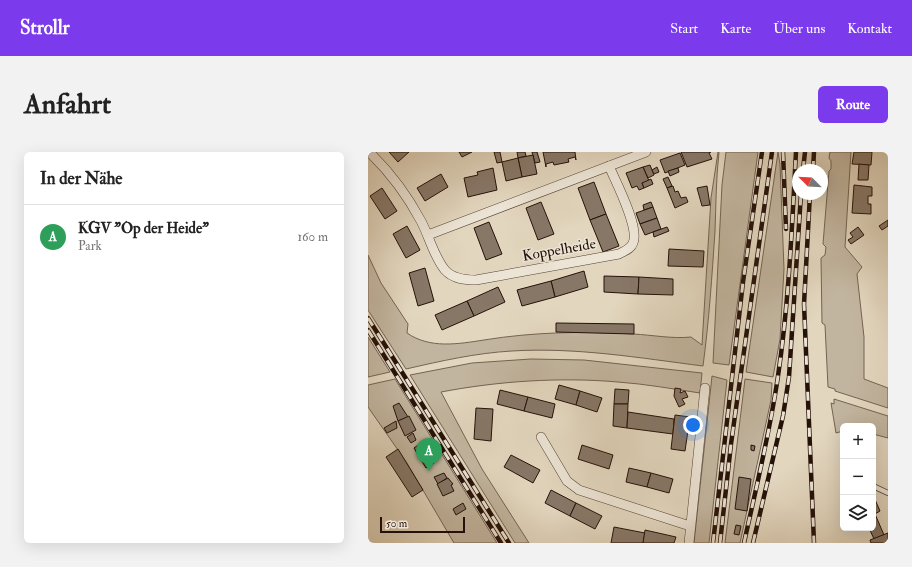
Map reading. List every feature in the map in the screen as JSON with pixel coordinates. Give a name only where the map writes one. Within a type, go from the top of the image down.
[{"type":"street","name":"Koppelheide","points":[[369,152],[399,185],[428,235],[445,270],[453,276],[466,280],[476,280],[618,254],[631,247],[635,235],[634,228],[609,166]]},
{"type":"street","points":[[428,235],[646,152]]},
{"type":"street","points":[[689,543],[706,388]]},
{"type":"street","points":[[541,437],[567,481],[579,490],[690,526]]},
{"type":"lane","points":[[876,487],[888,493]]},
{"type":"shaded area","points":[[718,152],[713,265],[703,366],[608,354],[536,350],[472,355],[406,369],[368,310],[368,255],[381,283],[408,324],[407,333],[425,341],[454,344],[521,335],[596,333],[691,337],[702,345],[711,198]]},
{"type":"shaded area","points":[[726,152],[758,152],[729,365],[713,363],[722,185]]},
{"type":"shaded area","points":[[778,152],[780,164],[784,269],[780,339],[773,377],[746,372]]},
{"type":"shaded area","points":[[830,152],[851,152],[845,247],[862,267],[857,274],[864,337],[864,379],[888,388],[888,408],[835,391],[835,389],[828,387],[825,325],[822,323],[821,258],[825,255],[826,247],[823,244],[827,200],[828,200],[829,171],[831,169],[831,161],[829,158]]},
{"type":"shaded area","points":[[368,337],[390,372],[368,377]]},
{"type":"shaded area","points":[[531,359],[584,360],[702,373],[700,393],[628,383],[574,380],[507,383],[441,392],[482,469],[529,543],[515,543],[410,375],[472,363]]},
{"type":"shaded area","points":[[712,376],[727,380],[709,543],[694,543]]},
{"type":"shaded area","points":[[395,379],[497,543],[454,543],[407,463],[368,407],[368,385]]},
{"type":"shaded area","points":[[745,379],[772,383],[771,400],[740,543],[725,543]]},
{"type":"shaded area","points":[[834,399],[888,416],[888,438],[876,435],[876,423],[840,423],[840,432],[836,433],[831,403],[834,404]]},
{"type":"building","points":[[389,152],[409,152],[398,162]]},
{"type":"building","points":[[459,152],[472,152],[462,157]]},
{"type":"building","points":[[494,152],[500,152],[502,162],[497,163]]},
{"type":"building","points":[[517,152],[525,152],[526,156],[518,158]]},
{"type":"building","points":[[532,152],[537,152],[540,162],[535,163]]},
{"type":"building","points":[[543,152],[575,152],[576,160],[575,157],[568,159],[569,162],[554,165],[553,162],[546,164],[546,167]]},
{"type":"building","points":[[681,152],[711,152],[709,153],[712,159],[687,167]]},
{"type":"building","points":[[854,152],[872,152],[871,165],[852,164]]},
{"type":"building","points":[[680,153],[685,165],[665,173],[660,160]]},
{"type":"building","points":[[533,155],[537,174],[522,177],[518,158]]},
{"type":"building","points":[[518,158],[522,177],[506,181],[502,162]]},
{"type":"building","points":[[859,164],[869,165],[868,180],[858,180]]},
{"type":"building","points":[[650,165],[654,175],[648,178],[643,167]]},
{"type":"building","points":[[643,167],[649,181],[642,183],[644,188],[639,190],[637,186],[632,188],[626,173]]},
{"type":"building","points":[[657,167],[659,172],[654,174],[652,170]]},
{"type":"building","points":[[493,168],[497,190],[468,197],[464,178],[478,175],[477,172]]},
{"type":"building","points":[[678,168],[679,172],[670,176],[668,171]]},
{"type":"building","points":[[441,174],[448,187],[425,201],[417,188]]},
{"type":"building","points":[[668,177],[672,186],[667,188],[663,179]]},
{"type":"building","points":[[651,179],[653,184],[644,188],[642,183]]},
{"type":"building","points":[[594,182],[606,214],[590,220],[578,188]]},
{"type":"building","points":[[854,185],[872,187],[872,196],[868,196],[868,204],[871,204],[871,214],[852,213]]},
{"type":"building","points":[[673,186],[675,192],[678,191],[681,198],[686,197],[688,202],[675,208],[667,188]]},
{"type":"building","points":[[707,186],[710,205],[702,206],[697,188]]},
{"type":"building","points":[[382,188],[397,211],[385,219],[370,196]]},
{"type":"building","points":[[541,202],[554,234],[538,240],[526,208]]},
{"type":"building","points":[[651,202],[653,207],[644,210],[643,205]]},
{"type":"building","points":[[653,207],[657,218],[640,224],[636,213]]},
{"type":"building","points":[[606,214],[619,246],[603,252],[590,220]]},
{"type":"building","points":[[657,218],[661,229],[645,235],[640,224]]},
{"type":"building","points":[[888,220],[888,226],[882,230],[879,226]]},
{"type":"building","points":[[489,222],[502,254],[486,260],[474,228]]},
{"type":"building","points":[[407,226],[420,250],[406,258],[393,234]]},
{"type":"building","points":[[667,227],[669,231],[654,237],[653,232]]},
{"type":"building","points":[[858,227],[864,235],[851,244],[848,240],[853,237],[850,233]]},
{"type":"building","points":[[669,249],[704,251],[703,267],[668,266]]},
{"type":"building","points":[[425,268],[434,301],[418,306],[409,273]]},
{"type":"building","points":[[584,271],[588,287],[555,297],[551,281]]},
{"type":"building","points":[[604,276],[639,277],[638,294],[604,292]]},
{"type":"building","points":[[639,277],[673,279],[673,295],[638,294]]},
{"type":"building","points":[[551,281],[555,297],[522,306],[517,290]]},
{"type":"building","points":[[498,287],[505,302],[474,316],[467,301]]},
{"type":"building","points":[[467,301],[474,316],[442,330],[435,315]]},
{"type":"building","points":[[556,323],[634,324],[634,334],[556,332]]},
{"type":"building","points":[[559,385],[580,391],[576,405],[555,399]]},
{"type":"building","points":[[675,388],[681,389],[680,393],[685,391],[688,397],[682,399],[685,404],[679,407],[674,396]]},
{"type":"building","points":[[615,389],[629,390],[628,404],[614,404]]},
{"type":"building","points":[[500,390],[528,397],[524,411],[497,404]]},
{"type":"building","points":[[580,391],[602,398],[597,412],[576,405]]},
{"type":"building","points":[[528,397],[555,404],[552,418],[524,411]]},
{"type":"building","points":[[399,403],[408,417],[398,421],[393,406]]},
{"type":"building","points":[[614,404],[628,404],[627,428],[613,426]]},
{"type":"building","points":[[476,408],[493,409],[491,441],[474,439]]},
{"type":"building","points":[[628,412],[674,419],[673,434],[627,428]]},
{"type":"building","points":[[675,415],[690,417],[685,451],[671,449]]},
{"type":"building","points":[[409,416],[416,430],[405,436],[398,421]]},
{"type":"building","points":[[396,421],[397,428],[387,433],[384,428]]},
{"type":"building","points":[[413,433],[416,440],[411,443],[407,437]]},
{"type":"building","points":[[421,443],[425,451],[418,455],[414,448]]},
{"type":"building","points":[[582,445],[613,455],[609,469],[578,459]]},
{"type":"building","points":[[751,445],[755,446],[754,451],[751,450]]},
{"type":"building","points":[[398,449],[423,490],[412,497],[386,457]]},
{"type":"building","points":[[427,450],[434,463],[426,468],[418,455]]},
{"type":"building","points":[[511,455],[540,470],[533,483],[504,467]]},
{"type":"building","points":[[629,468],[651,473],[647,487],[626,482]]},
{"type":"building","points":[[444,473],[447,478],[438,484],[434,477]]},
{"type":"building","points":[[651,473],[673,479],[669,493],[647,487]]},
{"type":"building","points":[[739,477],[751,479],[747,511],[735,509]]},
{"type":"building","points":[[448,478],[453,484],[451,485],[454,491],[443,496],[437,484]]},
{"type":"building","points":[[551,490],[576,503],[570,516],[545,503]]},
{"type":"building","points":[[876,502],[880,511],[876,513]]},
{"type":"building","points":[[463,503],[466,509],[456,515],[453,509]]},
{"type":"building","points":[[576,503],[602,516],[595,529],[570,516]]},
{"type":"building","points":[[876,516],[884,535],[874,539],[870,531],[876,531]]},
{"type":"building","points":[[736,525],[741,526],[739,535],[734,534]]},
{"type":"building","points":[[614,527],[645,533],[643,543],[611,543]]},
{"type":"building","points":[[645,530],[676,537],[674,543],[643,543]]},
{"type":"building","points":[[888,533],[888,543],[871,543],[870,540]]},
{"type":"railway","points":[[713,543],[743,282],[762,152]]},
{"type":"railway","points":[[720,543],[731,444],[772,152]]},
{"type":"railway","points":[[783,152],[786,229]]},
{"type":"railway","points":[[744,543],[771,418],[782,348],[790,264],[796,152]]},
{"type":"railway","points":[[804,164],[805,152]]},
{"type":"railway","points":[[813,164],[814,152]]},
{"type":"railway","points":[[753,543],[783,416],[789,377],[801,200]]},
{"type":"railway","points":[[810,200],[804,304],[814,543]]},
{"type":"railway","points":[[368,318],[509,543]]},
{"type":"railway","points":[[368,330],[501,543]]},
{"type":"place","name":"KGV \"Op der Heide\"","points":[[429,471]]}]
